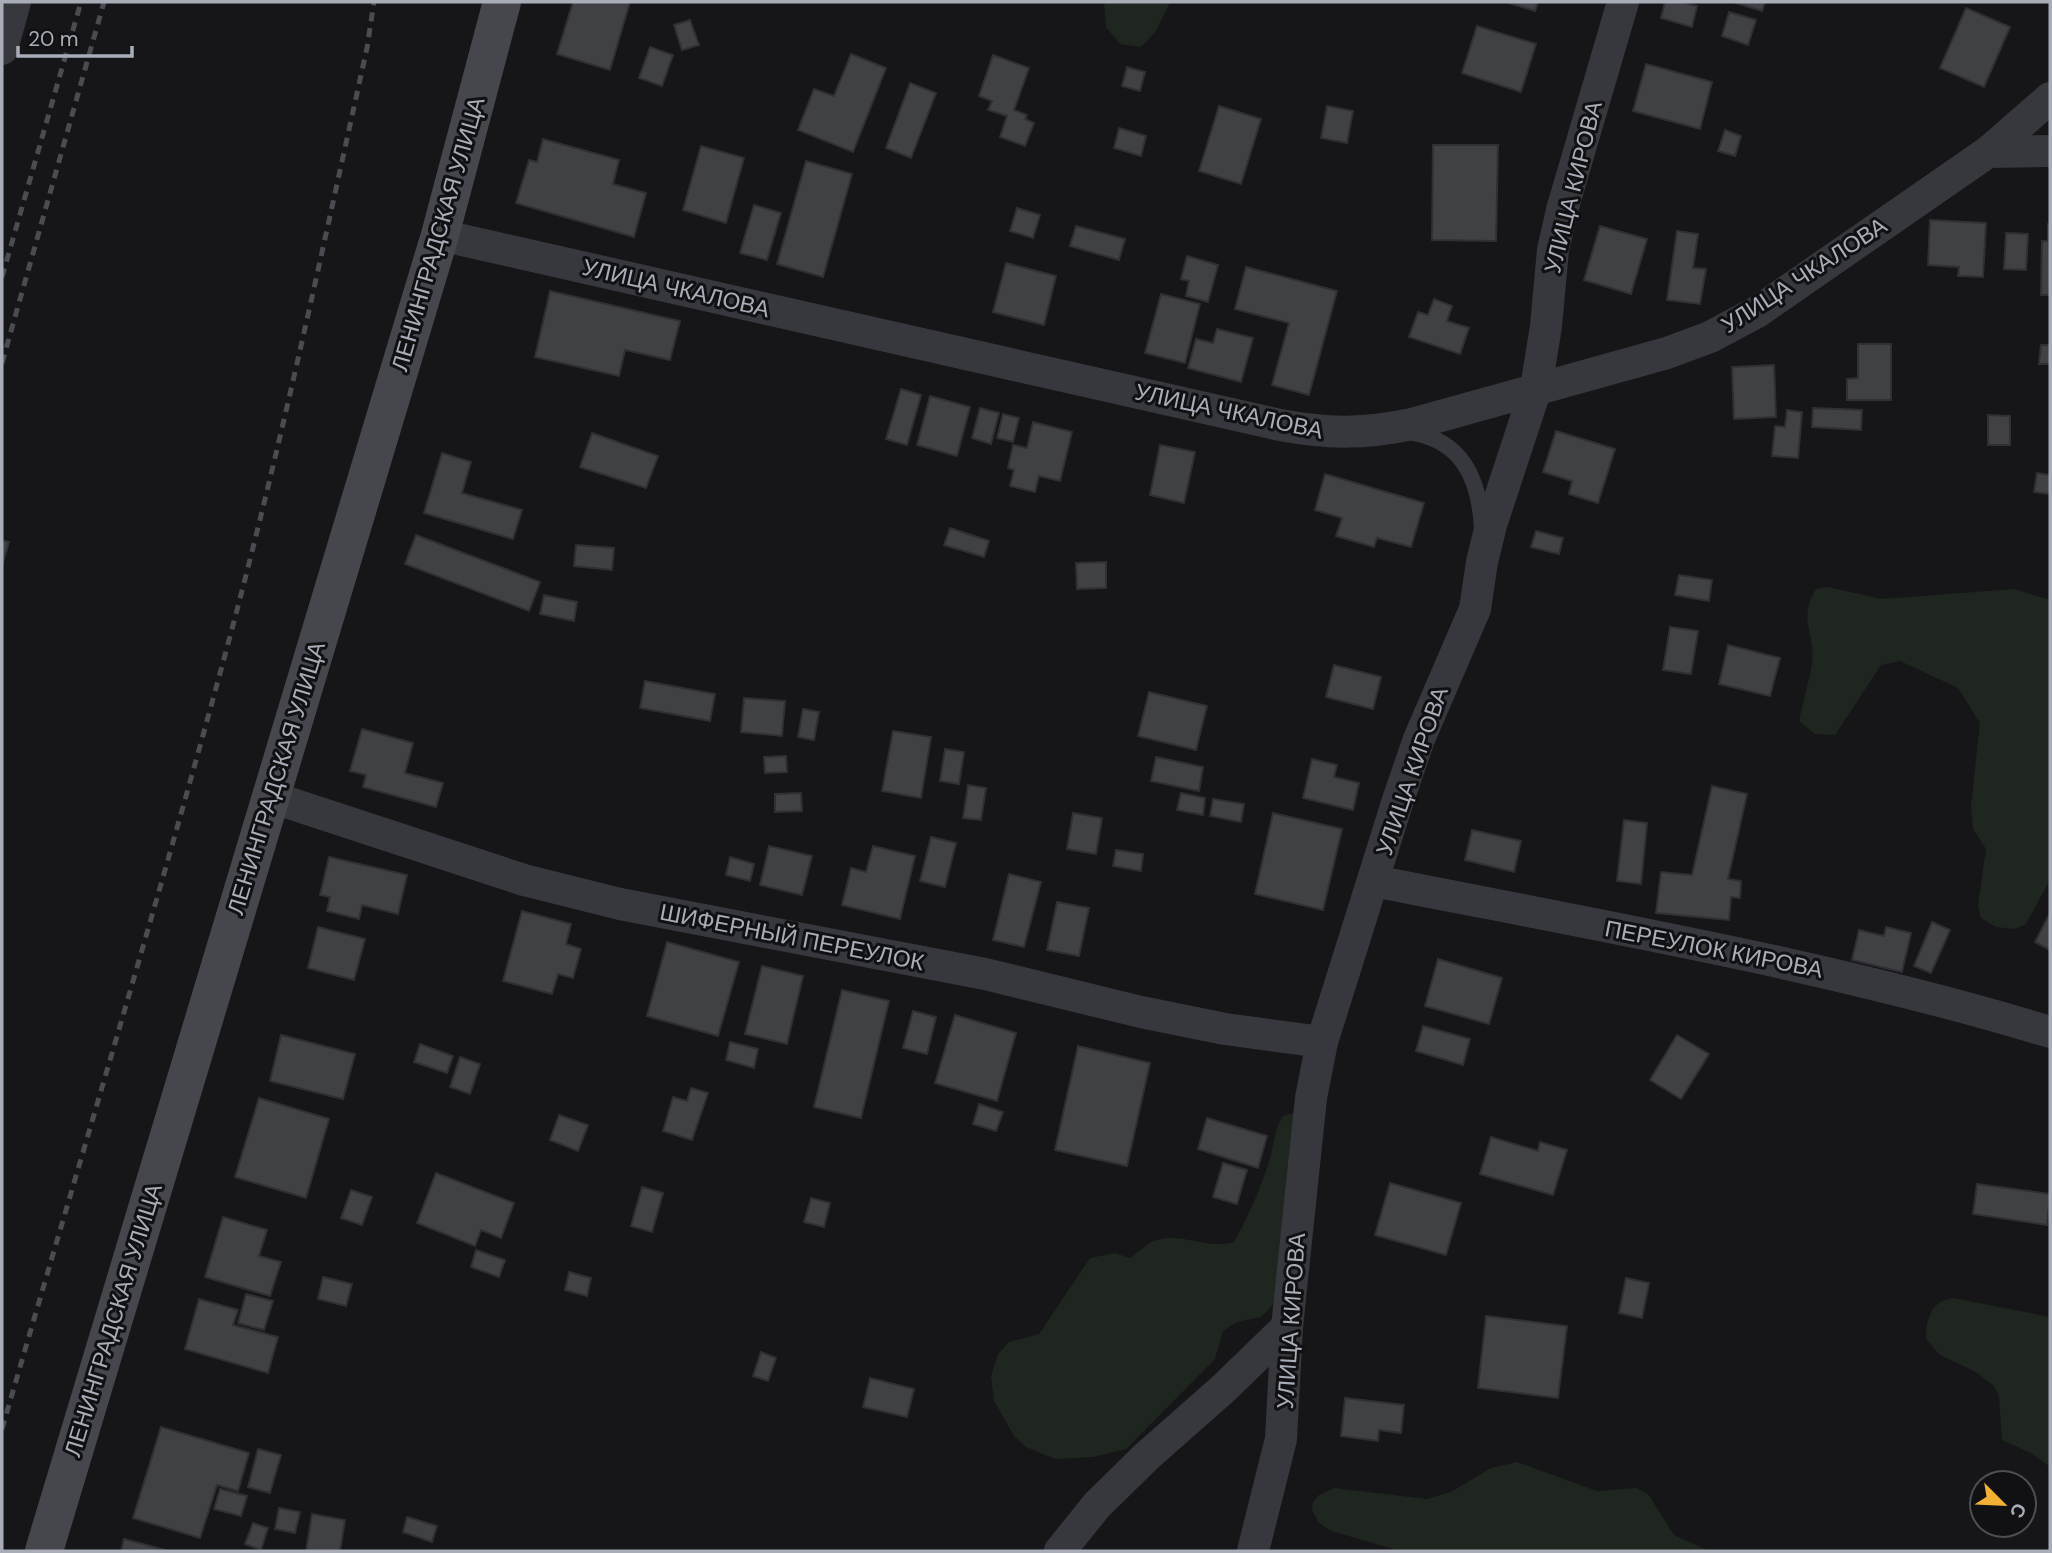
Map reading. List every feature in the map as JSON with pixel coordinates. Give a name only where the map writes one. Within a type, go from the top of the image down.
[{"type":"main road","name":"ЛЕНИНГРАДСКАЯ УЛИЦА","points":[[44,1551],[440,235],[502,2]]},
{"type":"street","points":[[2,50],[15,2]]},
{"type":"street","name":"УЛИЦА КИРОВА","points":[[1253,1551],[1281,1439],[1287,1327],[1311,1098],[1322,1042],[1419,739],[1475,609],[1491,525],[1536,388],[1546,326],[1553,250],[1623,2]]},
{"type":"street","name":"УЛИЦА ЧКАЛОВА","points":[[440,235],[1280,425],[1315,431],[1381,431],[1667,353],[1710,337],[1757,312],[1988,152],[2050,98]]},
{"type":"street","points":[[1988,152],[2050,151]]},
{"type":"street","name":"ШИФЕРНЫЙ ПЕРЕУЛОК","points":[[271,797],[524,880],[609,902],[985,974],[1141,1012],[1225,1029],[1322,1042]]},
{"type":"street","name":"ПЕРЕУЛОК КИРОВА","points":[[1374,881],[1829,972],[1963,1006],[2050,1032]]},
{"type":"street","points":[[1060,1551],[1097,1505],[1287,1327]]},
{"type":"lane","points":[[1381,431],[1411,432],[1435,438],[1455,451],[1469,470],[1479,495],[1482,562]]},
{"type":"shaded area","points":[[1104,2],[1170,2],[1156,31],[1141,47],[1120,44],[1106,27]]},
{"type":"shaded area","points":[[1827,587],[1882,599],[2014,589],[2050,600],[2050,880],[2026,924],[2015,929],[1996,927],[1981,918],[1978,906],[1986,849],[1973,829],[1971,807],[1980,723],[1958,688],[1900,661],[1881,665],[1835,735],[1815,734],[1799,721],[1813,652],[1808,609],[1816,589]]},
{"type":"shaded area","points":[[1294,1113],[1277,1295],[1272,1306],[1261,1317],[1237,1322],[1223,1331],[1215,1359],[1126,1449],[1093,1457],[1055,1459],[1026,1447],[1014,1436],[994,1401],[991,1376],[998,1354],[1009,1342],[1039,1334],[1090,1258],[1115,1253],[1130,1258],[1149,1243],[1166,1238],[1215,1244],[1234,1242],[1249,1213],[1269,1162],[1280,1121],[1283,1116]]},
{"type":"shaded area","points":[[1953,1298],[2050,1317],[2050,1467],[2031,1453],[2002,1440],[1999,1396],[1994,1386],[1976,1372],[1940,1355],[1926,1339],[1931,1312],[1940,1303]]},
{"type":"shaded area","points":[[1517,1462],[1597,1491],[1636,1488],[1648,1494],[1674,1535],[1709,1551],[1400,1551],[1331,1531],[1319,1523],[1312,1510],[1313,1502],[1319,1495],[1334,1488],[1427,1499],[1451,1492],[1491,1468]]},
{"type":"building","points":[[573,2],[630,2],[610,70],[557,54]]},
{"type":"building","points":[[1506,2],[1538,2],[1535,11]]},
{"type":"building","points":[[1665,2],[1697,6],[1692,27],[1661,18]]},
{"type":"building","points":[[1733,2],[1765,2],[1762,11]]},
{"type":"building","points":[[1966,8],[2010,27],[1984,87],[1940,68]]},
{"type":"building","points":[[1729,12],[1756,20],[1748,45],[1722,36]]},
{"type":"building","points":[[690,20],[699,45],[682,50],[674,25]]},
{"type":"building","points":[[1477,26],[1536,44],[1521,92],[1462,73]]},
{"type":"building","points":[[650,47],[673,55],[662,86],[639,78]]},
{"type":"building","points":[[851,54],[886,68],[853,152],[798,130],[814,89],[834,96]]},
{"type":"building","points":[[993,55],[1029,68],[1014,110],[1027,115],[1025,119],[1034,123],[1025,146],[1000,137],[1007,116],[988,110],[992,101],[979,96]]},
{"type":"building","points":[[1646,64],[1712,82],[1700,129],[1633,111]]},
{"type":"building","points":[[1127,67],[1145,72],[1140,91],[1122,86]]},
{"type":"building","points":[[910,83],[936,93],[911,158],[886,148]]},
{"type":"building","points":[[1219,106],[1261,119],[1241,184],[1199,171]]},
{"type":"building","points":[[1327,106],[1353,111],[1347,143],[1321,138]]},
{"type":"building","points":[[1119,128],[1146,136],[1141,156],[1114,148]]},
{"type":"building","points":[[1725,130],[1741,136],[1735,156],[1718,151]]},
{"type":"building","points":[[543,139],[619,160],[613,184],[646,193],[634,237],[516,203],[529,160],[537,162]]},
{"type":"building","points":[[1433,145],[1498,145],[1496,241],[1432,240]]},
{"type":"building","points":[[701,146],[744,158],[726,223],[683,210]]},
{"type":"building","points":[[806,161],[852,174],[823,277],[777,264]]},
{"type":"building","points":[[754,205],[781,213],[767,260],[740,253]]},
{"type":"building","points":[[1017,208],[1040,215],[1033,238],[1010,231]]},
{"type":"building","points":[[1930,220],[1986,223],[1983,277],[1958,276],[1959,267],[1928,265]]},
{"type":"building","points":[[2048,224],[2050,295],[2041,295],[2042,241],[2048,241]]},
{"type":"building","points":[[1076,226],[1125,239],[1119,260],[1070,246]]},
{"type":"building","points":[[1600,226],[1647,239],[1631,294],[1584,280]]},
{"type":"building","points":[[1677,231],[1698,234],[1693,268],[1706,269],[1700,304],[1667,300]]},
{"type":"building","points":[[2006,233],[2028,234],[2026,270],[2004,269]]},
{"type":"building","points":[[1187,256],[1218,265],[1208,302],[1186,296],[1189,281],[1181,279]]},
{"type":"building","points":[[1006,263],[1056,276],[1044,325],[993,312]]},
{"type":"building","points":[[1246,267],[1337,291],[1309,395],[1272,385],[1289,323],[1235,309]]},
{"type":"building","points":[[550,291],[680,321],[670,360],[625,350],[619,376],[535,357]]},
{"type":"building","points":[[1161,294],[1200,304],[1185,363],[1145,353]]},
{"type":"building","points":[[1434,299],[1452,306],[1447,321],[1469,328],[1460,354],[1409,337],[1418,312],[1428,315]]},
{"type":"building","points":[[1217,329],[1253,338],[1241,382],[1188,368],[1196,339],[1213,343]]},
{"type":"building","points":[[1858,344],[1891,344],[1891,400],[1847,400],[1847,379],[1858,378]]},
{"type":"building","points":[[2041,345],[2050,345],[2050,364],[2039,364]]},
{"type":"building","points":[[1774,365],[1776,417],[1734,419],[1732,367]]},
{"type":"building","points":[[901,389],[921,395],[907,445],[886,439]]},
{"type":"building","points":[[930,396],[970,407],[957,456],[917,445]]},
{"type":"building","points":[[980,408],[999,413],[991,444],[972,438]]},
{"type":"building","points":[[1813,408],[1862,410],[1861,430],[1812,427]]},
{"type":"building","points":[[1787,410],[1802,412],[1798,458],[1772,456],[1775,426],[1785,427]]},
{"type":"building","points":[[1003,414],[1019,418],[1013,442],[997,438]]},
{"type":"building","points":[[1988,415],[2010,416],[2010,445],[1988,445]]},
{"type":"building","points":[[1033,422],[1072,432],[1060,481],[1039,476],[1035,492],[1010,486],[1014,470],[1008,468],[1013,445],[1027,448]]},
{"type":"building","points":[[1556,431],[1615,449],[1598,503],[1569,494],[1572,481],[1543,472]]},
{"type":"building","points":[[592,433],[658,456],[646,488],[580,467]]},
{"type":"building","points":[[1160,445],[1195,452],[1184,503],[1150,495]]},
{"type":"building","points":[[442,453],[471,462],[462,493],[522,510],[513,539],[424,513]]},
{"type":"building","points":[[2037,473],[2050,475],[2050,494],[2034,492]]},
{"type":"building","points":[[1325,474],[1424,503],[1411,547],[1377,538],[1374,547],[1336,536],[1342,518],[1315,510]]},
{"type":"building","points":[[950,528],[989,541],[984,557],[944,545]]},
{"type":"building","points":[[1536,531],[1563,538],[1559,554],[1531,547]]},
{"type":"building","points":[[416,535],[540,582],[529,611],[405,564]]},
{"type":"building","points":[[2,540],[9,542],[2,566]]},
{"type":"building","points":[[576,545],[614,548],[612,570],[574,566]]},
{"type":"building","points":[[1106,562],[1106,588],[1077,589],[1076,563]]},
{"type":"building","points":[[1679,575],[1712,580],[1709,601],[1675,595]]},
{"type":"building","points":[[544,595],[577,602],[574,621],[540,614]]},
{"type":"building","points":[[1670,627],[1698,631],[1691,674],[1663,670]]},
{"type":"building","points":[[1728,645],[1780,658],[1770,696],[1719,684]]},
{"type":"building","points":[[1334,665],[1381,677],[1373,709],[1326,697]]},
{"type":"building","points":[[645,681],[715,694],[710,721],[640,708]]},
{"type":"building","points":[[1149,692],[1207,706],[1196,750],[1138,736]]},
{"type":"building","points":[[744,698],[785,701],[782,736],[741,732]]},
{"type":"building","points":[[803,709],[819,712],[814,740],[798,737]]},
{"type":"building","points":[[362,729],[413,743],[405,773],[443,783],[436,807],[363,787],[366,775],[350,771]]},
{"type":"building","points":[[893,731],[931,737],[921,798],[882,791]]},
{"type":"building","points":[[945,749],[964,752],[959,784],[940,781]]},
{"type":"building","points":[[786,756],[787,772],[765,773],[764,757]]},
{"type":"building","points":[[1156,757],[1203,767],[1199,791],[1151,781]]},
{"type":"building","points":[[1312,759],[1337,765],[1334,777],[1359,783],[1353,810],[1303,798]]},
{"type":"building","points":[[968,785],[986,788],[981,820],[963,818]]},
{"type":"building","points":[[1712,786],[1747,794],[1728,879],[1741,881],[1740,898],[1731,897],[1729,920],[1656,913],[1661,872],[1692,875]]},
{"type":"building","points":[[801,793],[802,811],[775,812],[775,794]]},
{"type":"building","points":[[1181,793],[1205,798],[1203,815],[1177,810]]},
{"type":"building","points":[[1213,799],[1244,804],[1241,822],[1210,816]]},
{"type":"building","points":[[1073,813],[1102,818],[1096,854],[1067,849]]},
{"type":"building","points":[[1273,813],[1342,829],[1323,910],[1255,894]]},
{"type":"building","points":[[1624,820],[1647,823],[1641,884],[1617,881]]},
{"type":"building","points":[[1472,830],[1521,841],[1514,872],[1465,860]]},
{"type":"building","points":[[931,837],[956,843],[945,887],[920,881]]},
{"type":"building","points":[[769,846],[812,856],[802,895],[760,885]]},
{"type":"building","points":[[873,846],[915,856],[900,919],[842,905],[851,868],[866,872]]},
{"type":"building","points":[[1116,850],[1143,854],[1141,871],[1113,866]]},
{"type":"building","points":[[329,857],[407,875],[398,914],[362,905],[359,919],[327,911],[330,897],[320,895]]},
{"type":"building","points":[[730,857],[754,864],[750,881],[726,875]]},
{"type":"building","points":[[1009,874],[1041,882],[1024,947],[993,940]]},
{"type":"building","points":[[1057,902],[1089,908],[1079,956],[1047,950]]},
{"type":"building","points":[[522,911],[571,924],[566,944],[581,949],[573,978],[558,974],[552,994],[503,981]]},
{"type":"building","points":[[2050,913],[2050,950],[2035,942]]},
{"type":"building","points":[[1932,922],[1950,930],[1931,973],[1914,966]]},
{"type":"building","points":[[318,927],[365,939],[354,980],[308,968]]},
{"type":"building","points":[[1886,927],[1911,933],[1902,972],[1852,960],[1859,930],[1884,936]]},
{"type":"building","points":[[667,942],[739,962],[718,1036],[647,1016]]},
{"type":"building","points":[[1438,959],[1502,978],[1489,1024],[1425,1006]]},
{"type":"building","points":[[762,966],[803,976],[787,1044],[745,1034]]},
{"type":"building","points":[[842,990],[889,1001],[861,1118],[814,1107]]},
{"type":"building","points":[[913,1011],[936,1017],[927,1054],[903,1048]]},
{"type":"building","points":[[955,1015],[1016,1033],[997,1101],[935,1083]]},
{"type":"building","points":[[1423,1026],[1470,1039],[1463,1065],[1416,1051]]},
{"type":"building","points":[[281,1035],[355,1054],[343,1099],[270,1081]]},
{"type":"building","points":[[1677,1035],[1709,1054],[1681,1099],[1650,1080]]},
{"type":"building","points":[[730,1042],[758,1049],[754,1068],[726,1060]]},
{"type":"building","points":[[420,1044],[453,1056],[447,1073],[414,1062]]},
{"type":"building","points":[[1078,1046],[1150,1063],[1127,1166],[1055,1150]]},
{"type":"building","points":[[460,1057],[480,1064],[470,1094],[450,1087]]},
{"type":"building","points":[[691,1088],[708,1093],[692,1140],[663,1131],[673,1097],[687,1101]]},
{"type":"building","points":[[259,1098],[329,1119],[306,1198],[235,1177]]},
{"type":"building","points":[[979,1104],[1003,1112],[996,1131],[973,1124]]},
{"type":"building","points":[[559,1115],[588,1125],[578,1151],[550,1140]]},
{"type":"building","points":[[1207,1118],[1267,1136],[1258,1168],[1198,1149]]},
{"type":"building","points":[[1491,1137],[1538,1151],[1540,1142],[1567,1150],[1553,1195],[1480,1174]]},
{"type":"building","points":[[1223,1163],[1247,1170],[1237,1204],[1213,1197]]},
{"type":"building","points":[[436,1173],[514,1203],[501,1238],[481,1230],[475,1246],[417,1223]]},
{"type":"building","points":[[1390,1183],[1461,1203],[1446,1255],[1375,1235]]},
{"type":"building","points":[[1977,1184],[2050,1194],[2047,1225],[1973,1214]]},
{"type":"building","points":[[642,1187],[663,1193],[652,1232],[631,1226]]},
{"type":"building","points":[[351,1190],[372,1197],[362,1225],[341,1218]]},
{"type":"building","points":[[811,1198],[830,1203],[824,1227],[804,1222]]},
{"type":"building","points":[[223,1217],[267,1230],[259,1256],[281,1262],[270,1296],[205,1277]]},
{"type":"building","points":[[476,1250],[505,1260],[499,1277],[471,1267]]},
{"type":"building","points":[[569,1272],[591,1278],[587,1296],[565,1290]]},
{"type":"building","points":[[323,1277],[352,1284],[346,1306],[318,1299]]},
{"type":"building","points":[[1626,1278],[1649,1283],[1642,1318],[1619,1313]]},
{"type":"building","points":[[246,1294],[273,1301],[264,1330],[238,1323]]},
{"type":"building","points":[[199,1299],[238,1310],[233,1325],[278,1337],[268,1373],[185,1349]]},
{"type":"building","points":[[1486,1316],[1567,1326],[1558,1398],[1478,1388]]},
{"type":"building","points":[[761,1352],[776,1358],[768,1381],[753,1376]]},
{"type":"building","points":[[870,1378],[914,1389],[907,1417],[863,1407]]},
{"type":"building","points":[[1345,1398],[1404,1405],[1401,1433],[1379,1430],[1378,1441],[1341,1436]]},
{"type":"building","points":[[161,1427],[249,1453],[238,1491],[217,1485],[200,1538],[133,1518]]},
{"type":"building","points":[[258,1449],[281,1455],[270,1493],[248,1487]]},
{"type":"building","points":[[220,1489],[247,1496],[241,1516],[214,1509]]},
{"type":"building","points":[[279,1508],[300,1512],[295,1533],[275,1529]]},
{"type":"building","points":[[312,1514],[345,1520],[340,1551],[306,1551]]},
{"type":"building","points":[[407,1517],[437,1526],[432,1542],[403,1532]]},
{"type":"building","points":[[253,1523],[268,1528],[261,1550],[245,1544]]},
{"type":"building","points":[[124,1539],[169,1551],[121,1551]]},
{"type":"railway","points":[[2,277],[81,2]]},
{"type":"railway","points":[[2,363],[104,2]]},
{"type":"railway","points":[[2,1429],[148,930],[232,629],[303,339],[367,48],[374,2]]}]
